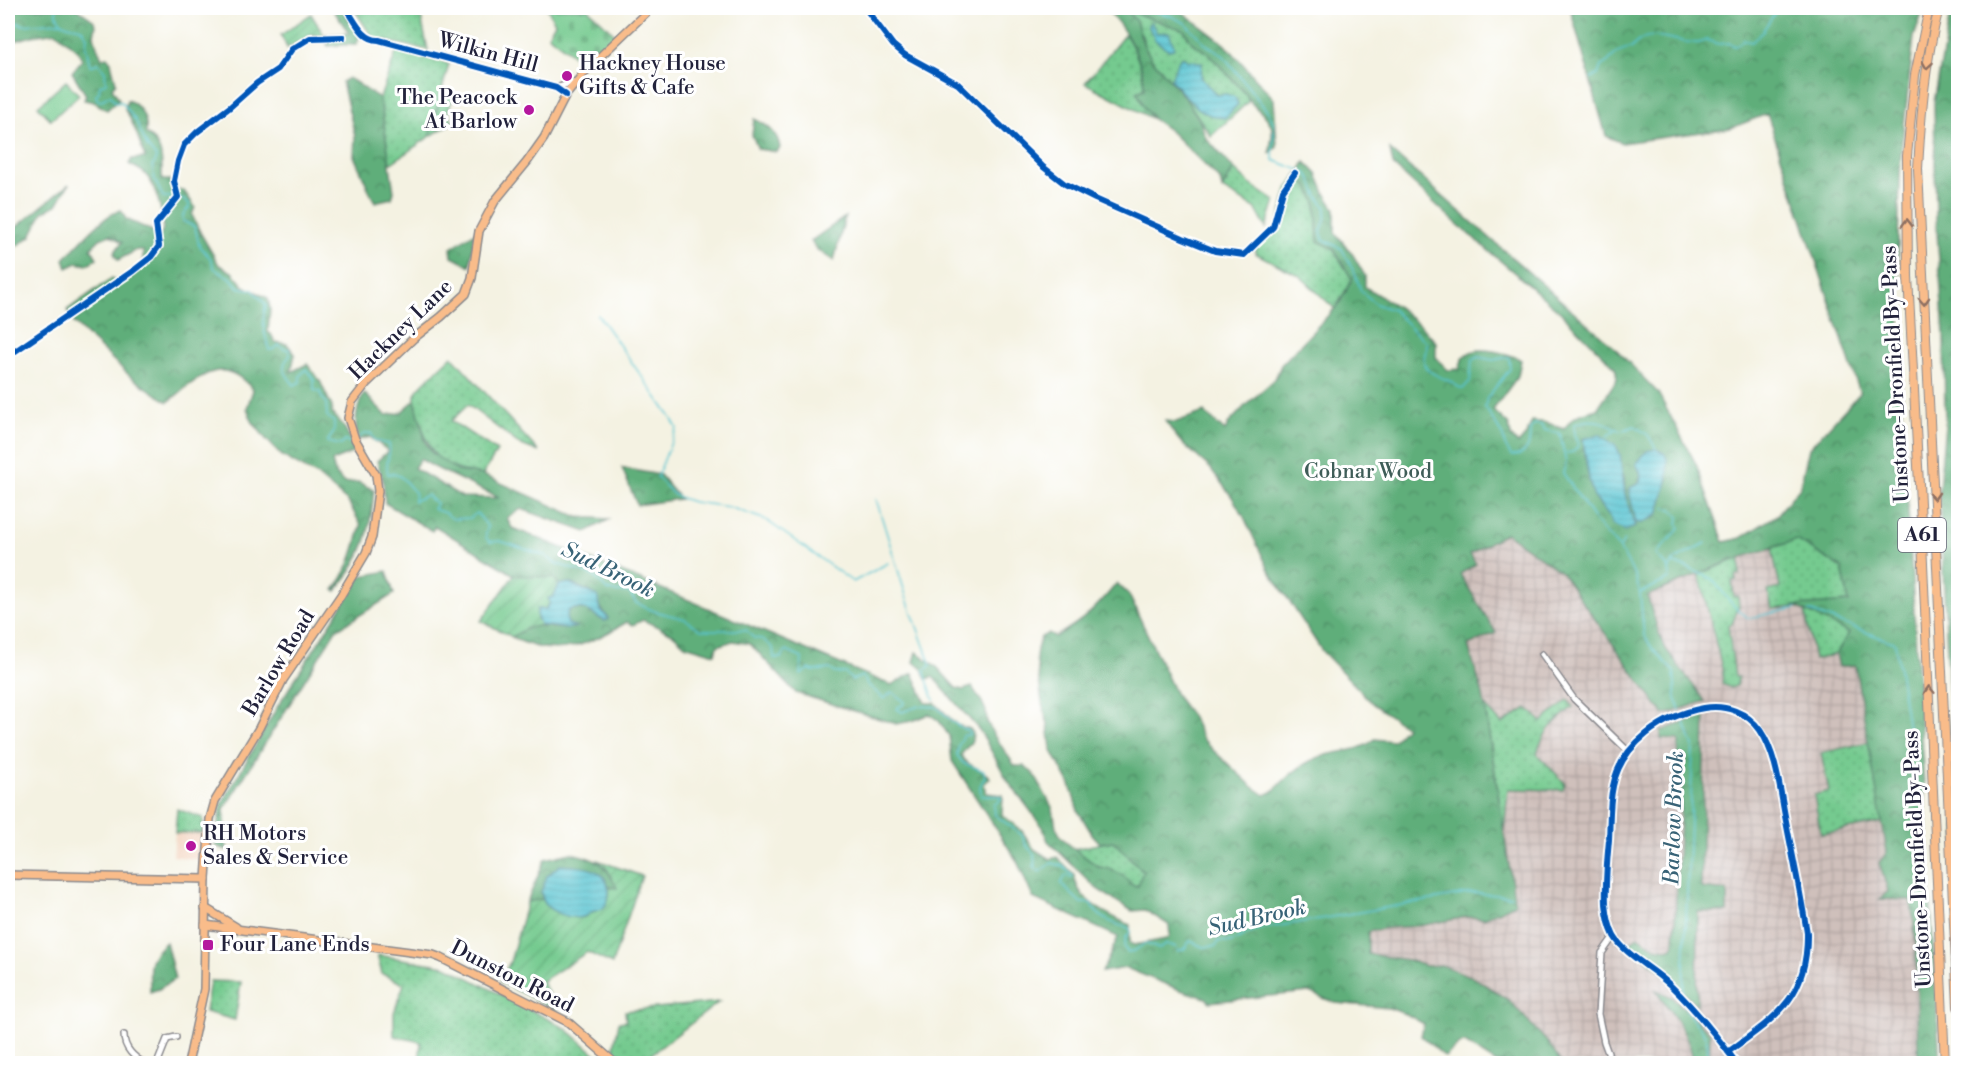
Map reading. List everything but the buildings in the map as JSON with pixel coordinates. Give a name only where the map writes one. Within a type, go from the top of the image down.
[{"type":"highway","name":"Unstone-Dronfield By-Pass","points":[[1929,8],[1915,75],[1907,156],[1908,276],[1945,1064]]},
{"type":"highway","name":"Unstone-Dronfield By-Pass","points":[[1939,8],[1927,62],[1921,108],[1918,169],[1959,1007]]},
{"type":"main road","name":"Hackney Lane","points":[[371,464],[355,439],[348,418],[352,402],[366,384],[414,338],[466,294],[472,278],[476,241],[482,223],[495,201],[544,138],[566,95],[651,8]]},
{"type":"main road","name":"Barlow Road","points":[[188,1064],[204,989],[206,879],[211,814],[215,801],[259,728],[283,680],[341,595],[366,553],[376,520],[378,490],[376,475],[371,464]]},
{"type":"main road","points":[[8,875],[206,879]]},
{"type":"main road","name":"Dunston Road","points":[[205,909],[238,929]]},
{"type":"main road","name":"Dunston Road","points":[[205,925],[433,955],[448,960],[568,1022],[616,1064]]},
{"type":"street","name":"Wilkin Hill","points":[[346,8],[363,34],[371,40],[379,40],[556,88],[566,95]]},
{"type":"street","points":[[556,88],[579,80]]},
{"type":"street","points":[[8,356],[133,272],[151,256],[159,246],[156,224]]},
{"type":"street","points":[[1542,654],[1574,699],[1628,752]]},
{"type":"street","points":[[1728,1052],[1773,1018],[1790,999],[1803,974],[1807,933],[1779,784],[1766,740],[1751,719],[1741,712],[1712,706],[1691,711],[1653,729],[1628,752],[1616,776],[1611,798],[1605,901],[1606,914],[1614,936],[1633,956],[1653,970],[1689,1004],[1737,1064]]},
{"type":"street","points":[[1612,1064],[1598,1014],[1602,953],[1614,936]]},
{"type":"street","points":[[124,1035],[126,1047],[143,1063]]},
{"type":"street","points":[[157,1064],[165,1037],[176,1037]]},
{"type":"street","points":[[120,1052],[126,1047]]},
{"type":"shaded area","points":[[1506,533],[1561,572],[1664,715],[1704,701],[1663,645],[1646,596],[1730,561],[1797,540],[1849,633],[1839,666],[1855,664],[1888,852],[1888,891],[1881,899],[1911,900],[1916,943],[1918,1063],[1709,1063],[1710,1033],[1657,991],[1686,1038],[1693,1054],[1693,1063],[1561,1063],[1549,1044],[1509,1000],[1473,977],[1441,965],[1427,966],[1408,960],[1368,954],[1368,932],[1467,917],[1484,918],[1515,904],[1483,695],[1468,645],[1495,633],[1460,574],[1469,554]]},
{"type":"shaded area","points":[[175,833],[203,833],[201,860],[173,856]]},
{"type":"green space","points":[[8,8],[76,8],[93,20],[96,25],[94,35],[97,47],[102,58],[107,57],[111,62],[116,83],[112,88],[119,99],[107,110],[94,102],[84,100],[86,95],[72,72],[82,60],[78,51],[56,32],[8,43]]},
{"type":"green space","points":[[332,8],[342,8],[360,34],[357,44],[328,46],[324,35],[349,33]]},
{"type":"green space","points":[[386,8],[419,8],[428,50],[373,38],[354,9],[359,12],[368,10],[370,12]]},
{"type":"green space","points":[[547,8],[587,8],[617,36],[585,64],[548,35],[555,23]]},
{"type":"green space","points":[[1105,8],[1177,8],[1226,45],[1274,99],[1277,147],[1270,153],[1272,131],[1267,119],[1208,53],[1192,43],[1184,30],[1126,10],[1136,21],[1144,46],[1152,59],[1186,99],[1199,119],[1206,138],[1234,169],[1222,189],[1220,180],[1145,109],[1137,92],[1144,89],[1137,56],[1126,34]]},
{"type":"green space","name":"Cobnar Wood","points":[[1570,8],[1924,8],[1914,37],[1901,152],[1898,242],[1901,386],[1940,1063],[1918,1063],[1916,943],[1911,900],[1880,899],[1888,891],[1879,863],[1887,852],[1855,665],[1839,667],[1836,654],[1849,633],[1795,606],[1849,602],[1842,568],[1797,540],[1730,561],[1647,596],[1663,645],[1705,701],[1664,715],[1561,572],[1506,533],[1470,554],[1476,564],[1460,574],[1496,633],[1468,645],[1483,695],[1515,904],[1484,918],[1467,917],[1368,932],[1368,954],[1408,960],[1426,966],[1441,965],[1473,977],[1509,1000],[1549,1044],[1561,1063],[1496,1063],[1465,1043],[1459,1044],[1445,1057],[1421,1036],[1424,1024],[1389,1008],[1335,1003],[1309,992],[1210,1002],[1206,998],[1126,968],[1102,972],[1118,937],[1033,898],[1017,861],[952,761],[949,736],[939,721],[929,714],[896,724],[796,693],[750,644],[733,641],[717,646],[715,654],[685,645],[673,634],[643,620],[633,625],[627,622],[585,643],[557,649],[528,644],[512,637],[531,627],[573,626],[568,624],[566,618],[569,610],[581,609],[600,619],[606,621],[608,619],[591,592],[569,583],[559,585],[554,578],[514,575],[435,526],[432,531],[385,503],[383,481],[377,461],[388,451],[370,437],[358,440],[356,416],[364,393],[386,415],[400,413],[415,400],[426,443],[432,453],[458,471],[483,475],[578,517],[610,519],[586,532],[521,509],[507,518],[512,528],[891,685],[913,673],[926,703],[935,703],[957,725],[970,729],[973,733],[972,741],[961,755],[967,763],[987,774],[990,778],[984,784],[986,793],[1003,795],[1002,815],[1022,831],[1034,849],[1050,859],[1057,857],[1075,875],[1077,884],[1087,900],[1104,912],[1130,925],[1130,943],[1134,945],[1166,939],[1170,936],[1169,925],[1145,910],[1132,911],[1097,889],[1048,841],[1042,826],[1008,781],[980,731],[933,677],[926,679],[922,669],[914,662],[917,652],[937,667],[956,688],[963,690],[972,687],[982,702],[993,734],[1015,766],[1024,766],[1034,774],[1053,809],[1056,827],[1061,837],[1099,867],[1123,875],[1132,885],[1138,886],[1143,871],[1113,841],[1100,843],[1078,811],[1070,785],[1051,749],[1036,657],[1041,637],[1049,633],[1055,637],[1074,625],[1096,607],[1117,583],[1129,595],[1177,697],[1192,717],[1203,739],[1252,786],[1265,795],[1272,792],[1310,761],[1324,755],[1362,747],[1375,739],[1393,741],[1406,727],[1373,704],[1322,651],[1269,570],[1232,497],[1211,469],[1179,440],[1165,421],[1176,422],[1204,412],[1225,431],[1229,423],[1245,406],[1275,379],[1281,365],[1339,304],[1352,279],[1333,248],[1318,241],[1316,203],[1310,189],[1297,176],[1305,162],[1317,174],[1335,209],[1335,232],[1353,255],[1365,276],[1365,287],[1398,307],[1421,326],[1436,342],[1436,358],[1448,370],[1459,369],[1462,360],[1467,355],[1480,350],[1502,353],[1521,360],[1518,376],[1493,410],[1509,425],[1511,436],[1518,444],[1526,435],[1532,421],[1548,423],[1564,429],[1572,419],[1580,414],[1597,409],[1617,379],[1615,367],[1559,311],[1455,222],[1393,165],[1390,150],[1614,347],[1658,393],[1696,464],[1724,542],[1741,538],[1777,515],[1800,487],[1809,448],[1860,393],[1767,114],[1731,128],[1622,143],[1606,136]],"holes":[[[1583,439],[1624,476],[1625,494],[1635,527],[1609,515],[1602,508],[1592,490]],[[420,459],[436,468],[499,498],[462,497],[414,468]],[[1641,474],[1664,489],[1658,515],[1642,523],[1630,488],[1640,482]]]},
{"type":"green space","points":[[1951,8],[1958,8],[1958,877],[1939,489],[1945,425],[1944,334],[1936,217],[1934,102]]},
{"type":"green space","points":[[1124,9],[1184,30],[1192,43],[1208,53],[1247,95],[1248,102],[1211,136],[1186,99],[1152,60],[1144,46],[1142,36]],"holes":[[[1188,61],[1200,70],[1209,88],[1219,96],[1238,104],[1225,117]]]},
{"type":"green space","points":[[311,14],[324,35],[311,35],[287,48],[281,35]]},
{"type":"green space","points":[[1125,34],[1141,68],[1144,89],[1138,91],[1145,109],[1153,119],[1085,83]]},
{"type":"green space","points":[[397,50],[449,64],[429,137],[390,164],[380,98]]},
{"type":"green space","points":[[348,78],[380,98],[394,192],[392,198],[375,202],[354,156],[355,136],[342,82]]},
{"type":"green space","points":[[66,81],[79,95],[51,120],[38,106]]},
{"type":"green space","points":[[442,93],[453,97],[448,112],[453,122],[429,137]]},
{"type":"green space","points":[[127,100],[140,109],[145,118],[146,134],[159,148],[162,160],[162,180],[170,180],[174,188],[184,191],[195,207],[192,215],[219,265],[232,272],[244,286],[268,298],[270,309],[268,332],[275,342],[287,344],[295,354],[291,372],[307,364],[320,381],[332,407],[332,413],[344,427],[357,451],[332,461],[335,473],[344,483],[358,482],[374,490],[368,532],[360,555],[336,591],[334,590],[351,559],[361,525],[348,502],[316,475],[282,456],[265,438],[252,421],[247,408],[253,390],[231,372],[220,371],[200,378],[168,402],[131,377],[74,323],[67,310],[112,278],[119,284],[143,264],[143,251],[137,250],[118,260],[114,253],[122,242],[110,235],[100,239],[91,248],[97,258],[87,265],[77,263],[67,268],[64,259],[106,218],[121,210],[126,219],[161,235],[162,214],[150,180],[144,173],[129,164],[132,159],[145,158],[125,110]]},
{"type":"green space","points":[[754,119],[775,134],[780,148],[777,152],[758,149],[752,135]]},
{"type":"green space","points":[[1234,169],[1250,184],[1275,201],[1266,228],[1255,208],[1222,189]]},
{"type":"green space","points":[[1297,176],[1310,189],[1316,203],[1318,241],[1333,248],[1352,279],[1335,309],[1300,276],[1255,253],[1255,249],[1277,228],[1287,190]]},
{"type":"green space","points":[[69,184],[57,205],[43,212],[31,236],[8,252],[8,234]]},
{"type":"green space","points":[[845,217],[834,261],[816,249],[811,241]]},
{"type":"green space","points":[[475,232],[470,266],[452,257],[451,248]]},
{"type":"green space","points":[[452,356],[539,452],[519,444],[468,405],[451,421],[497,451],[483,475],[457,469],[440,460],[428,444],[416,406],[415,395],[422,384]]},
{"type":"green space","points":[[622,468],[660,475],[680,499],[637,505]]},
{"type":"green space","points":[[1797,540],[1842,568],[1849,602],[1772,609],[1768,591],[1780,588],[1772,548]]},
{"type":"green space","points":[[1740,558],[1740,575],[1732,581],[1734,597],[1738,596],[1739,606],[1732,624],[1728,625],[1735,677],[1739,677],[1736,686],[1731,688],[1722,684],[1723,672],[1699,574]]},
{"type":"green space","points":[[387,571],[394,594],[336,630],[224,809],[227,850],[215,846],[221,805],[279,704],[361,576]]},
{"type":"green space","points":[[514,575],[554,578],[559,585],[553,597],[548,598],[550,603],[537,618],[541,625],[525,629],[512,637],[481,621]]},
{"type":"green space","points":[[1805,611],[1849,633],[1836,654],[1814,660]]},
{"type":"green space","points":[[1568,700],[1573,707],[1546,733],[1537,754],[1565,783],[1563,790],[1508,789],[1504,832],[1485,706],[1502,724],[1527,708],[1542,722]]},
{"type":"green space","points":[[1705,715],[1701,888],[1727,891],[1727,912],[1698,912],[1697,1005],[1660,970],[1628,945],[1638,936],[1653,946],[1662,948],[1671,948],[1674,944],[1682,776],[1677,776],[1679,740],[1661,739],[1661,731]]},
{"type":"green space","points":[[1869,742],[1883,822],[1821,834],[1814,795],[1829,791],[1821,753]]},
{"type":"green space","points":[[177,809],[203,818],[203,833],[175,833]]},
{"type":"green space","points":[[1113,841],[1143,871],[1139,886],[1132,885],[1122,875],[1110,869],[1099,867],[1074,849]]},
{"type":"green space","points":[[571,853],[600,863],[609,872],[618,888],[608,887],[603,878],[541,892],[543,899],[527,902],[545,859]]},
{"type":"green space","points":[[597,860],[642,876],[612,964],[587,952],[542,981],[557,1011],[500,982],[510,962],[527,902],[543,899],[548,906],[585,917],[603,908],[609,894],[608,887],[617,888],[607,869]]},
{"type":"green space","points":[[166,942],[175,979],[150,992],[150,964],[159,948]]},
{"type":"green space","points":[[377,955],[446,966],[565,1028],[606,1063],[419,1063],[421,1042],[394,1036],[394,1013],[404,984],[382,974]]},
{"type":"green space","points":[[210,981],[241,982],[235,1020],[205,1012]]},
{"type":"green space","points":[[1656,990],[1672,997],[1710,1033],[1709,1063],[1693,1063],[1685,1034]]},
{"type":"green space","points":[[719,1002],[640,1063],[625,1063],[613,1052],[619,1022],[626,1021],[625,1011]]},
{"type":"water","points":[[1151,22],[1157,33],[1169,32],[1173,49],[1169,50],[1155,40],[1148,25]]},
{"type":"water","points":[[1182,57],[1188,61],[1202,63],[1201,78],[1217,95],[1226,94],[1235,97],[1238,104],[1225,118],[1216,117],[1201,110],[1171,80],[1177,63]]},
{"type":"water","points":[[1599,434],[1616,446],[1620,454],[1625,494],[1635,527],[1625,531],[1612,525],[1592,492],[1583,439]]},
{"type":"water","points":[[1656,449],[1664,453],[1668,460],[1668,475],[1658,515],[1642,523],[1636,523],[1630,488],[1640,482],[1641,477],[1636,464],[1647,451]]},
{"type":"water","points":[[569,583],[598,596],[602,612],[608,619],[605,621],[585,609],[576,609],[569,610],[566,618],[568,624],[576,627],[566,629],[541,625],[537,618],[537,609],[546,609],[550,603],[548,598],[553,597],[559,585]]},
{"type":"water","points":[[560,865],[590,869],[603,877],[609,891],[605,906],[586,916],[576,918],[549,908],[541,892],[547,876]]},
{"type":"waterway","name":"Sud Brook","points":[[56,8],[60,21],[81,28],[87,37],[86,46],[90,66],[98,63],[105,71],[106,83],[100,85],[96,95],[97,99],[100,101],[110,95],[116,103],[122,102],[136,121],[147,146],[156,157],[152,165],[155,180],[163,197],[178,197],[189,203],[183,215],[183,221],[195,227],[199,245],[211,259],[214,268],[231,278],[238,287],[253,290],[266,305],[263,323],[269,350],[279,345],[284,349],[289,349],[290,356],[284,367],[294,385],[300,382],[300,376],[306,369],[314,380],[314,390],[320,392],[326,402],[327,416],[334,422],[334,432],[327,442],[341,445],[345,441],[351,443],[354,441]]},
{"type":"waterway","name":"Barlow Brook","points":[[1140,8],[1171,16],[1185,23],[1207,45],[1222,54],[1268,112],[1274,124],[1273,160],[1305,172],[1311,179],[1317,195],[1326,208],[1321,231],[1323,239],[1342,249],[1361,291],[1376,304],[1393,310],[1427,343],[1424,363],[1428,370],[1463,389],[1470,381],[1472,360],[1478,357],[1493,360],[1509,357],[1510,369],[1487,398],[1485,407],[1503,436],[1511,456],[1525,452],[1529,444],[1530,429],[1535,424],[1541,425],[1545,430],[1560,434],[1566,463],[1563,473],[1598,525],[1620,549],[1635,576],[1640,593],[1644,635],[1652,648],[1674,672],[1676,698],[1680,711]]},
{"type":"waterway","points":[[1591,78],[1598,75],[1601,66],[1620,51],[1632,48],[1646,37],[1663,37],[1691,43],[1707,40],[1735,46],[1743,40],[1752,42],[1762,32],[1778,8]]},
{"type":"waterway","points":[[8,27],[18,23],[24,25],[61,22]]},
{"type":"waterway","points":[[598,315],[677,428],[657,477],[673,494],[693,502],[729,507],[766,520],[853,582],[888,563]]},
{"type":"waterway","points":[[1566,453],[1573,452],[1579,445],[1574,425],[1592,420],[1604,422],[1621,431],[1635,426],[1648,435],[1656,449]]},
{"type":"waterway","points":[[1605,438],[1616,429]]},
{"type":"waterway","name":"Sud Brook","points":[[358,438],[371,433],[375,441],[389,444],[388,474],[397,475],[403,479],[415,492],[414,501],[427,495],[437,503],[433,509],[453,519],[470,518],[477,513],[488,527],[486,538],[490,542],[500,541],[546,556],[555,563],[594,576],[607,590],[629,592],[636,603],[654,611],[685,619],[701,630],[746,630],[754,638],[762,639],[773,648],[774,658],[781,658],[786,651],[802,658],[801,675],[808,669],[814,671],[830,669],[835,673],[845,673],[852,680],[863,676],[867,684],[884,699],[892,692],[905,702],[897,709],[902,712],[919,706],[937,707],[954,723],[969,732],[969,735],[964,735],[959,744],[957,755],[963,763],[984,771],[985,777],[980,786],[981,796],[1001,796],[1001,799],[994,805],[995,815],[1022,835],[1026,845],[1034,854],[1035,868],[1040,872],[1052,863],[1063,866],[1073,876],[1071,878],[1066,875],[1061,884],[1081,903],[1091,903],[1101,916],[1129,928],[1131,931],[1126,937],[1124,947],[1128,953],[1145,943],[1159,949],[1167,944],[1176,947],[1178,951],[1184,949],[1190,941],[1203,947],[1216,946],[1218,941],[1231,942],[1255,930],[1472,893],[1511,896]]},
{"type":"waterway","points":[[876,499],[907,599],[931,665],[924,671],[934,700]]},
{"type":"waterway","points":[[1640,593],[1669,579],[1668,568],[1656,554],[1680,528],[1679,517],[1672,509],[1665,508]]},
{"type":"waterway","points":[[1620,548],[1624,540]]},
{"type":"waterway","points":[[1669,569],[1675,560],[1706,543]]},
{"type":"waterway","points":[[1673,564],[1686,567],[1712,579],[1733,605],[1748,618],[1797,608]]},
{"type":"waterway","points":[[1809,611],[1895,643],[1909,735],[1914,735]]},
{"type":"waterway","points":[[1951,654],[1958,652]]},
{"type":"waterway","name":"Barlow Brook","points":[[1682,716],[1693,746],[1683,994]]},
{"type":"waterway","name":"Barlow Brook","points":[[1685,1005],[1706,1038],[1708,1064]]},
{"type":"cycle path","points":[[346,8],[363,33],[373,39],[556,88],[566,95]]},
{"type":"cycle path","points":[[865,8],[893,45],[905,55],[958,84],[1042,166],[1065,184],[1215,251],[1244,255],[1273,227],[1283,190],[1295,173]]},
{"type":"cycle path","points":[[8,356],[151,257],[159,246],[156,224],[178,197],[174,181],[178,161],[184,145],[197,132],[257,83],[278,69],[292,49],[310,38],[343,37]]},
{"type":"cycle path","points":[[1728,1052],[1761,1028],[1786,1004],[1802,974],[1807,933],[1780,786],[1766,740],[1749,718],[1728,708],[1712,707],[1674,717],[1660,725],[1646,734],[1625,757],[1613,786],[1611,800],[1606,904],[1611,928],[1619,943],[1679,994],[1722,1043],[1729,1054],[1737,1064]]},
{"type":"place","name":"Hackney House Gifts & Cafe","points":[[567,76]]},
{"type":"place","name":"The Peacock At Barlow","points":[[529,110]]},
{"type":"place","name":"RH Motors Sales & Service","points":[[191,846]]},
{"type":"place","name":"Four Lane Ends","points":[[208,945]]}]
